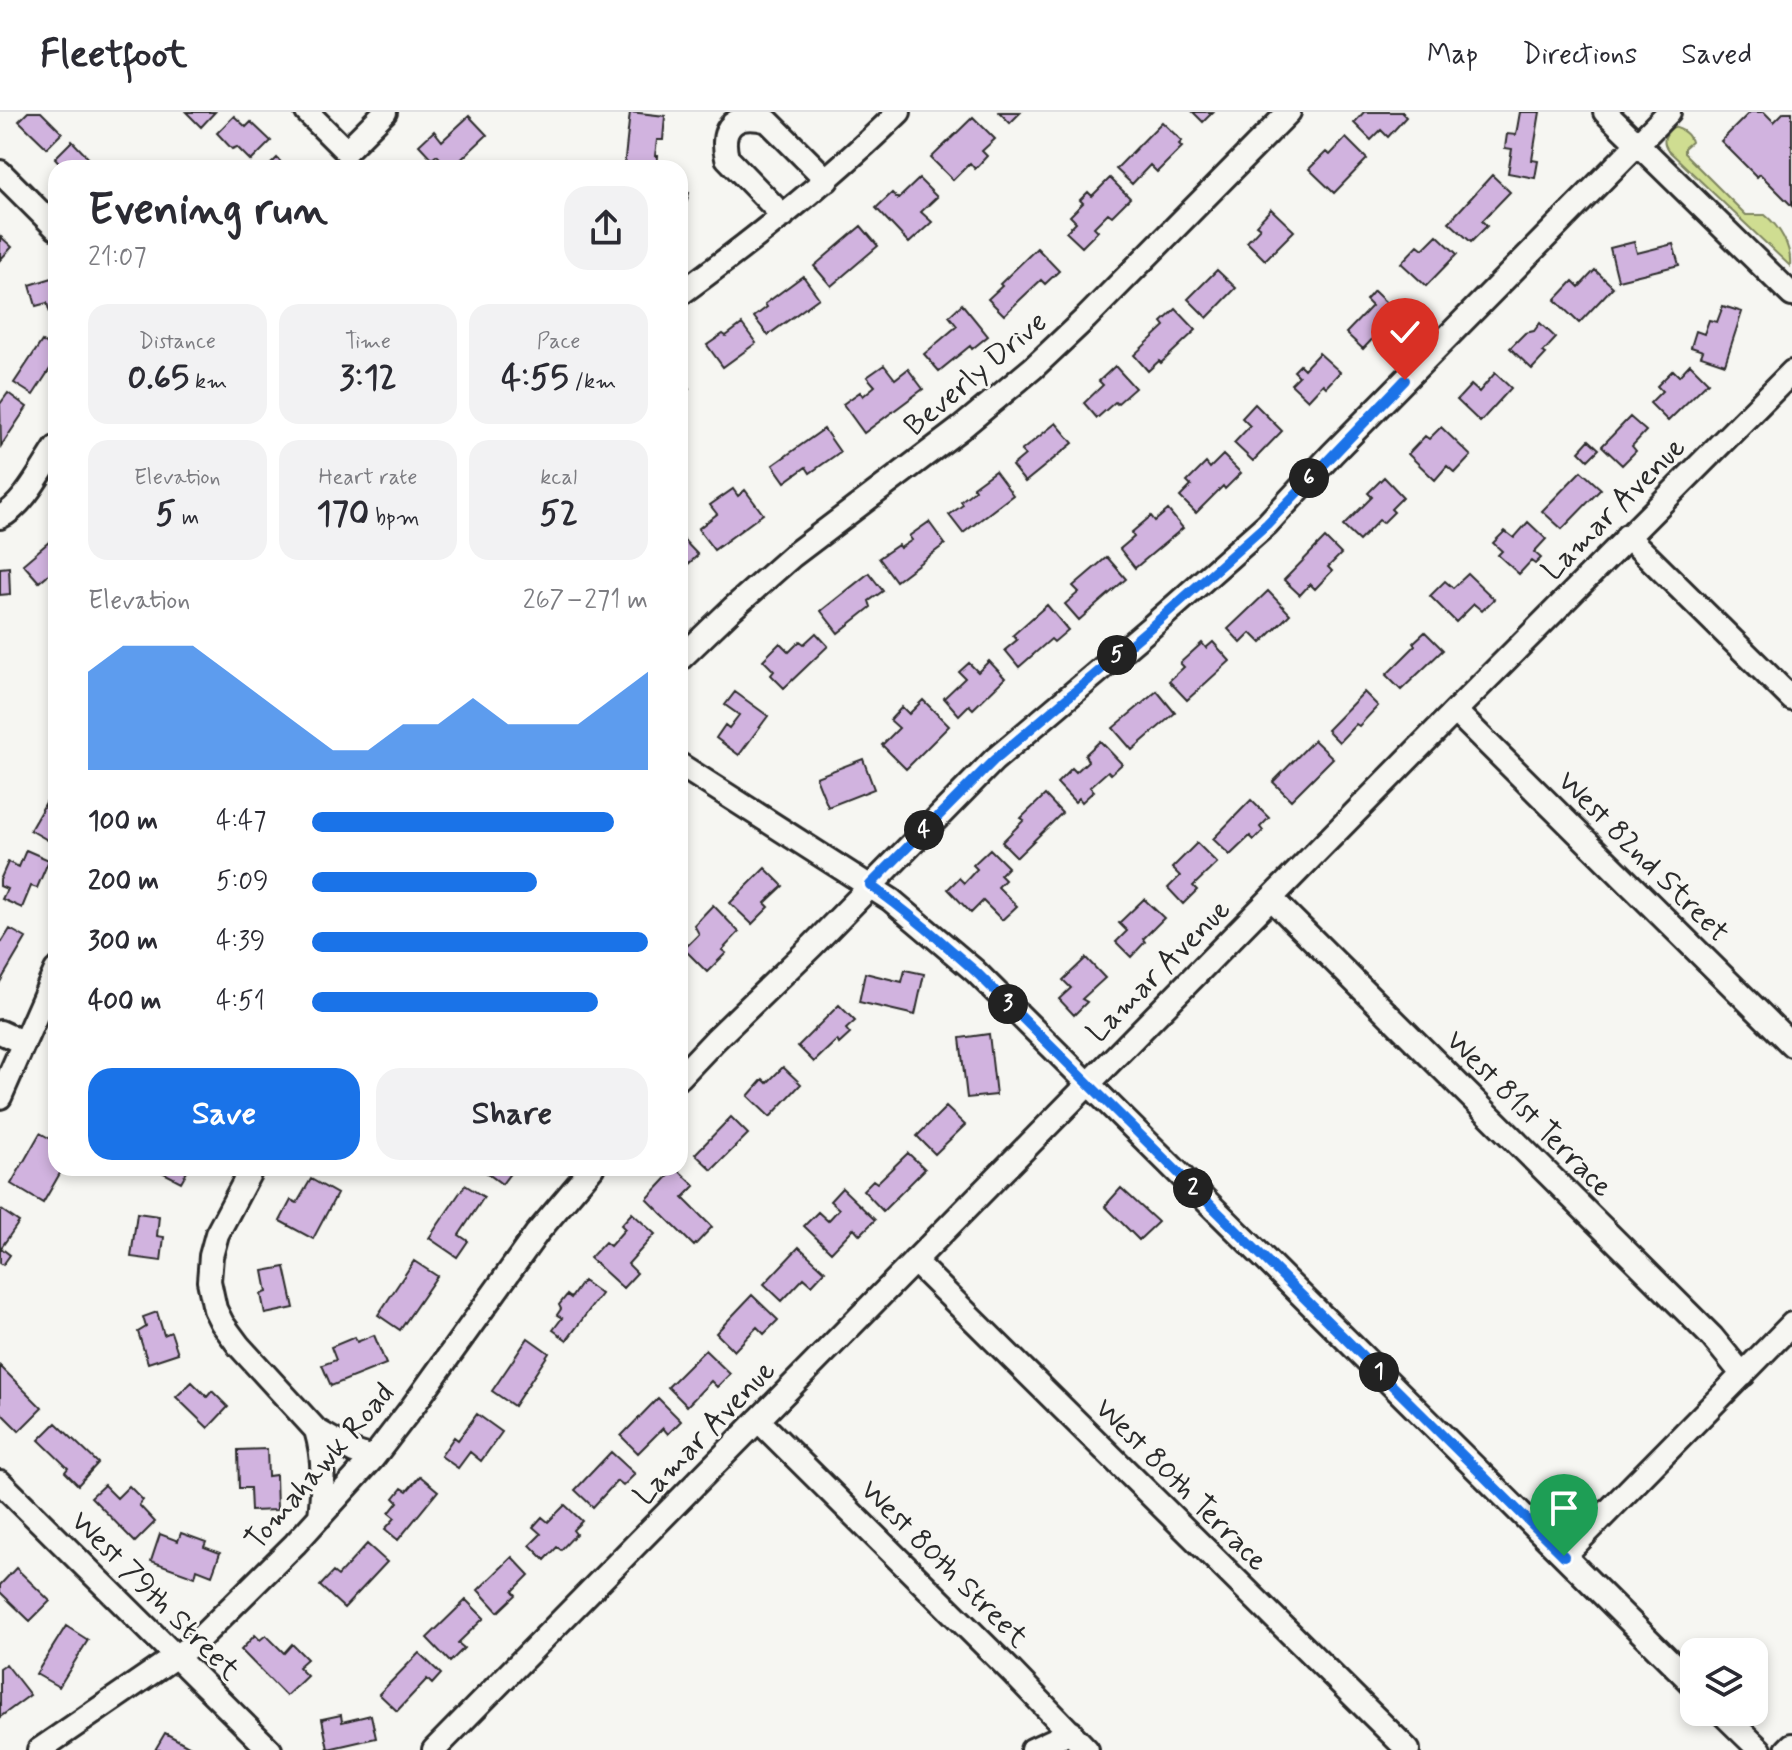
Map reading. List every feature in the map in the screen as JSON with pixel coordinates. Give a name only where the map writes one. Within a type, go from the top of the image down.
[{"type":"street","points":[[307,112],[346,151],[385,112]]},
{"type":"street","points":[[688,288],[827,180],[899,112]]},
{"type":"street","name":"Beverly Drive","points":[[688,651],[792,556],[961,428],[1033,368],[1289,112]]},
{"type":"street","points":[[1605,112],[1792,295]]},
{"type":"street","points":[[688,1069],[994,760],[1267,524],[1669,112]]},
{"type":"street","points":[[783,216],[727,158],[724,133],[732,122],[741,116],[756,115],[768,121],[827,180]]},
{"type":"street","points":[[0,172],[48,220]]},
{"type":"street","name":"Lamar Avenue","points":[[434,1750],[1627,536],[1792,372]]},
{"type":"street","points":[[0,517],[23,497],[48,460]]},
{"type":"street","points":[[1627,536],[1792,699]]},
{"type":"street","name":"West 82nd Street","points":[[1455,711],[1792,1045]]},
{"type":"street","points":[[688,770],[870,885],[924,926],[975,971],[1680,1671]]},
{"type":"street","name":"West 81st Terrace","points":[[1271,898],[1712,1337],[1743,1375]]},
{"type":"street","points":[[0,1097],[48,988]]},
{"type":"street","points":[[0,1032],[24,1043]]},
{"type":"street","points":[[248,1176],[217,1234],[211,1256],[209,1281],[215,1309],[239,1346],[316,1430],[354,1452],[373,1458]]},
{"type":"street","name":"Tomahawk Road","points":[[39,1750],[195,1643],[320,1517],[373,1458],[537,1233],[585,1176]]},
{"type":"street","name":"West 80th Terrace","points":[[914,1261],[1408,1750]]},
{"type":"street","points":[[1564,1556],[1792,1324]]},
{"type":"street","name":"West 80th Street","points":[[758,1420],[1087,1750]]},
{"type":"street","points":[[316,1430],[323,1467],[320,1517]]},
{"type":"street","name":"West 79th Street","points":[[0,1482],[270,1750]]},
{"type":"street","points":[[1735,1726],[1760,1750]]},
{"type":"street","points":[[1032,1750],[1071,1732]]},
{"type":"street","points":[[1787,1750],[1792,1745]]},
{"type":"green space","points":[[1673,127],[1690,139],[1684,153],[1746,215],[1765,215],[1775,225],[1787,244],[1790,266],[1668,150],[1665,137]]},
{"type":"building","points":[[28,112],[41,112],[62,133],[47,148],[19,121]]},
{"type":"building","points":[[186,112],[215,112],[201,127]]},
{"type":"building","points":[[630,112],[665,116],[663,140],[657,140],[655,156],[658,156],[658,160],[625,160]]},
{"type":"building","points":[[999,112],[1021,112],[1010,123]]},
{"type":"building","points":[[1193,112],[1213,112],[1203,122]]},
{"type":"building","points":[[1364,112],[1404,112],[1406,117],[1388,137],[1381,130],[1371,140],[1354,123]]},
{"type":"building","points":[[1520,112],[1540,112],[1532,160],[1538,161],[1535,178],[1508,173],[1512,149],[1505,148],[1507,134],[1516,135]]},
{"type":"building","points":[[1750,112],[1764,112],[1774,122],[1784,112],[1792,112],[1792,206],[1721,141]]},
{"type":"building","points":[[234,116],[246,127],[251,122],[271,141],[250,160],[237,147],[232,149],[217,133]]},
{"type":"building","points":[[469,116],[487,135],[460,160],[442,160],[437,155],[432,159],[419,145],[434,131],[442,141]]},
{"type":"building","points":[[973,117],[995,139],[982,151],[987,156],[975,169],[970,163],[953,180],[931,158]]},
{"type":"building","points":[[1162,122],[1182,141],[1179,144],[1182,147],[1157,172],[1150,165],[1132,184],[1116,169]]},
{"type":"building","points":[[1346,138],[1367,159],[1334,193],[1309,169],[1326,152],[1330,155]]},
{"type":"building","points":[[72,141],[90,160],[57,160],[55,158]]},
{"type":"building","points":[[1492,175],[1510,192],[1482,221],[1487,226],[1471,242],[1449,222]]},
{"type":"building","points":[[1110,178],[1130,198],[1112,216],[1108,213],[1094,227],[1098,231],[1082,247],[1066,232],[1076,222],[1070,216],[1083,203],[1080,200],[1088,192],[1092,196]]},
{"type":"building","points":[[919,179],[937,197],[921,212],[932,222],[909,243],[876,208],[892,193],[898,199]]},
{"type":"building","points":[[1271,209],[1294,231],[1265,260],[1247,242],[1260,228],[1256,225]]},
{"type":"building","points":[[861,226],[878,246],[831,286],[814,266]]},
{"type":"building","points":[[1437,235],[1457,254],[1426,286],[1401,263],[1418,245],[1423,249]]},
{"type":"building","points":[[0,236],[12,247],[0,260]]},
{"type":"building","points":[[1634,242],[1637,253],[1673,244],[1679,265],[1618,280],[1610,248]]},
{"type":"building","points":[[1037,248],[1059,271],[1045,284],[1041,280],[1004,315],[988,299]]},
{"type":"building","points":[[1217,270],[1236,288],[1207,318],[1188,299]]},
{"type":"building","points":[[1595,270],[1613,287],[1579,323],[1555,300],[1573,281],[1579,287]]},
{"type":"building","points":[[803,276],[819,298],[768,335],[754,317],[767,307],[765,304]]},
{"type":"building","points":[[48,279],[48,306],[47,303],[36,306],[30,285]]},
{"type":"building","points":[[1374,291],[1397,313],[1363,349],[1346,333],[1372,306],[1366,300]]},
{"type":"building","points":[[962,304],[988,336],[939,371],[924,354],[957,326],[949,316]]},
{"type":"building","points":[[1723,306],[1742,312],[1725,364],[1701,356],[1703,351],[1691,347],[1696,331],[1704,334],[1709,320],[1717,322]]},
{"type":"building","points":[[1176,309],[1196,330],[1148,371],[1134,355],[1165,326],[1162,322]]},
{"type":"building","points":[[1540,323],[1556,338],[1532,369],[1510,348]]},
{"type":"building","points":[[742,324],[756,343],[723,367],[707,345]]},
{"type":"building","points":[[42,341],[48,345],[48,372],[33,395],[14,383]]},
{"type":"building","points":[[1319,353],[1340,372],[1308,400],[1291,384],[1299,376],[1294,371],[1300,365],[1304,369]]},
{"type":"building","points":[[1690,364],[1708,382],[1668,421],[1650,403],[1662,391],[1657,386],[1673,370],[1679,376]]},
{"type":"building","points":[[884,365],[895,379],[908,369],[923,389],[864,433],[843,404],[860,392],[863,396],[875,386],[867,377]]},
{"type":"building","points":[[1115,366],[1135,388],[1097,418],[1084,403],[1103,385],[1099,381]]},
{"type":"building","points":[[1495,373],[1511,388],[1480,422],[1457,400],[1471,385],[1479,392]]},
{"type":"building","points":[[8,393],[27,407],[1,446],[0,404]]},
{"type":"building","points":[[1255,404],[1282,431],[1253,461],[1234,443],[1250,426],[1242,418]]},
{"type":"building","points":[[1630,417],[1646,431],[1632,446],[1636,451],[1622,465],[1602,446]]},
{"type":"building","points":[[1056,423],[1073,443],[1025,482],[1012,466],[1025,455],[1021,451]]},
{"type":"building","points":[[1441,427],[1471,456],[1455,473],[1447,466],[1435,480],[1408,454],[1425,436],[1429,439]]},
{"type":"building","points":[[824,429],[840,452],[810,473],[806,467],[785,482],[773,465]]},
{"type":"building","points":[[1589,440],[1599,449],[1588,460],[1579,451]]},
{"type":"building","points":[[1223,455],[1241,473],[1196,513],[1180,497],[1191,486],[1187,482],[1206,463],[1210,468]]},
{"type":"building","points":[[995,471],[1013,495],[963,533],[949,515],[963,505],[961,501],[975,490],[973,487]]},
{"type":"building","points":[[1581,471],[1601,489],[1562,529],[1542,511]]},
{"type":"building","points":[[1384,477],[1403,497],[1383,523],[1379,520],[1359,541],[1343,526],[1372,497],[1368,493]]},
{"type":"building","points":[[733,489],[738,496],[745,490],[763,514],[714,550],[698,529],[717,514],[710,505]]},
{"type":"building","points":[[1168,510],[1183,528],[1135,568],[1120,549],[1134,537],[1131,533],[1151,516],[1155,521]]},
{"type":"building","points":[[929,522],[945,544],[896,581],[879,558],[912,540],[909,536]]},
{"type":"building","points":[[1528,522],[1546,539],[1534,552],[1541,558],[1535,564],[1531,561],[1519,574],[1498,555],[1502,551],[1493,543],[1505,531],[1514,538]]},
{"type":"building","points":[[1325,538],[1341,554],[1328,567],[1332,571],[1315,589],[1310,584],[1300,595],[1284,580]]},
{"type":"building","points":[[48,543],[48,575],[39,582],[23,564]]},
{"type":"building","points":[[688,544],[698,555],[688,564]]},
{"type":"building","points":[[1107,557],[1126,579],[1079,620],[1065,604],[1079,592],[1073,586]]},
{"type":"building","points":[[9,567],[10,594],[0,595],[0,568]]},
{"type":"building","points":[[869,573],[883,591],[869,601],[871,607],[838,633],[821,611]]},
{"type":"building","points":[[1468,574],[1494,599],[1482,611],[1474,604],[1456,622],[1430,596],[1445,581],[1453,588]]},
{"type":"building","points":[[1268,591],[1290,614],[1261,643],[1251,633],[1241,643],[1228,629]]},
{"type":"building","points":[[1047,605],[1068,630],[1054,642],[1051,639],[1019,667],[1005,650],[1017,640],[1013,635]]},
{"type":"building","points":[[1425,632],[1443,650],[1401,690],[1386,675]]},
{"type":"building","points":[[816,633],[828,646],[784,688],[771,675],[774,671],[763,660],[780,643],[789,652],[800,641],[804,644]]},
{"type":"building","points":[[1213,642],[1230,661],[1187,700],[1169,681],[1184,667],[1180,663],[1202,643],[1206,648]]},
{"type":"building","points":[[989,661],[1005,678],[973,709],[969,705],[959,715],[944,698],[965,678],[959,672],[969,663],[978,672]]},
{"type":"building","points":[[1157,691],[1175,713],[1132,750],[1113,728]]},
{"type":"building","points":[[735,692],[768,716],[739,755],[716,738],[725,725],[729,728],[739,715],[725,705]]},
{"type":"building","points":[[1364,692],[1378,706],[1339,742],[1327,730]]},
{"type":"building","points":[[923,700],[949,726],[906,769],[882,745],[899,728],[890,720],[902,707],[909,714]]},
{"type":"building","points":[[1314,740],[1333,758],[1291,800],[1273,782]]},
{"type":"building","points":[[1100,741],[1122,764],[1111,774],[1108,771],[1090,787],[1094,791],[1082,802],[1079,798],[1075,802],[1057,783],[1072,768],[1076,772],[1088,761],[1085,755]]},
{"type":"building","points":[[863,759],[874,789],[828,807],[816,777]]},
{"type":"building","points":[[1045,795],[1062,813],[1017,857],[1002,842]]},
{"type":"building","points":[[48,799],[48,840],[30,830]]},
{"type":"building","points":[[1251,800],[1269,818],[1254,840],[1250,836],[1230,855],[1213,839]]},
{"type":"building","points":[[1197,843],[1217,863],[1193,886],[1197,890],[1183,904],[1168,888],[1180,876],[1172,868]]},
{"type":"building","points":[[990,849],[1008,867],[1000,875],[1005,880],[998,887],[1017,906],[1002,920],[983,901],[971,913],[948,889],[959,878],[964,883],[977,869],[973,865]]},
{"type":"building","points":[[26,850],[48,860],[37,888],[31,886],[22,908],[2,899],[7,889],[0,886],[8,862],[19,867]]},
{"type":"building","points":[[765,868],[783,886],[765,903],[769,907],[752,924],[730,903]]},
{"type":"building","points":[[1144,899],[1164,918],[1143,939],[1145,942],[1131,957],[1116,942],[1127,931],[1119,923]]},
{"type":"building","points":[[713,905],[739,932],[722,950],[726,953],[707,972],[688,953],[688,945],[699,934],[694,925]]},
{"type":"building","points":[[10,929],[26,938],[0,982],[0,940],[2,942]]},
{"type":"building","points":[[1086,958],[1105,978],[1082,999],[1087,1002],[1074,1015],[1059,999],[1071,988],[1063,980]]},
{"type":"building","points":[[905,970],[924,974],[915,1015],[859,1002],[865,973],[902,982]]},
{"type":"building","points":[[839,1005],[855,1021],[846,1029],[850,1034],[839,1044],[837,1040],[814,1062],[798,1046]]},
{"type":"building","points":[[989,1034],[996,1095],[967,1098],[960,1038]]},
{"type":"building","points":[[783,1067],[801,1084],[770,1117],[748,1096],[763,1079],[767,1083]]},
{"type":"building","points":[[946,1107],[965,1125],[935,1154],[917,1136]]},
{"type":"building","points":[[731,1117],[748,1134],[712,1170],[695,1154]]},
{"type":"building","points":[[40,1133],[48,1138],[48,1176],[58,1176],[43,1203],[11,1184]]},
{"type":"building","points":[[908,1153],[925,1169],[883,1211],[863,1190],[873,1180],[877,1183]]},
{"type":"building","points":[[170,1176],[184,1176],[181,1182]]},
{"type":"building","points":[[491,1176],[508,1176],[502,1184]]},
{"type":"building","points":[[669,1176],[684,1176],[695,1186],[683,1198],[712,1227],[694,1246],[647,1199]]},
{"type":"building","points":[[311,1179],[337,1194],[313,1239],[280,1221],[291,1200],[297,1203]]},
{"type":"building","points":[[465,1185],[484,1197],[459,1235],[468,1241],[457,1257],[429,1238]]},
{"type":"building","points":[[842,1188],[875,1220],[860,1235],[854,1228],[831,1252],[804,1226],[818,1212],[828,1221],[839,1209],[830,1201]]},
{"type":"building","points":[[1121,1188],[1158,1222],[1139,1240],[1105,1206]]},
{"type":"building","points":[[0,1209],[19,1222],[1,1248],[10,1255],[3,1265],[0,1263]]},
{"type":"building","points":[[137,1213],[159,1216],[157,1236],[164,1237],[161,1261],[131,1257]]},
{"type":"building","points":[[632,1213],[655,1234],[628,1264],[637,1273],[623,1288],[590,1258],[605,1242],[610,1246],[625,1229],[621,1225]]},
{"type":"building","points":[[799,1247],[825,1271],[812,1285],[804,1278],[782,1301],[764,1284]]},
{"type":"building","points":[[414,1261],[437,1276],[400,1330],[378,1315]]},
{"type":"building","points":[[285,1267],[294,1308],[265,1314],[261,1294],[267,1292],[263,1271]]},
{"type":"building","points":[[583,1281],[601,1294],[567,1340],[553,1330],[562,1318],[557,1315],[561,1309],[559,1305],[567,1295],[571,1298]]},
{"type":"building","points":[[752,1295],[778,1320],[764,1334],[757,1327],[734,1351],[716,1333]]},
{"type":"building","points":[[157,1312],[164,1335],[171,1332],[178,1353],[148,1363],[138,1332],[146,1327],[143,1317]]},
{"type":"building","points":[[374,1335],[386,1364],[331,1386],[322,1365],[336,1360],[331,1347],[355,1337],[357,1342]]},
{"type":"building","points":[[528,1338],[549,1353],[514,1406],[492,1391]]},
{"type":"building","points":[[705,1350],[730,1374],[717,1387],[711,1381],[687,1406],[668,1387]]},
{"type":"building","points":[[0,1366],[42,1408],[19,1431],[0,1412]]},
{"type":"building","points":[[192,1382],[207,1397],[212,1391],[228,1407],[208,1428],[176,1397]]},
{"type":"building","points":[[658,1398],[681,1421],[668,1434],[663,1428],[638,1453],[621,1436]]},
{"type":"building","points":[[477,1414],[502,1432],[481,1461],[470,1452],[458,1468],[441,1456],[454,1437],[458,1440]]},
{"type":"building","points":[[56,1423],[98,1463],[78,1485],[65,1472],[68,1468],[39,1440]]},
{"type":"building","points":[[267,1449],[268,1476],[276,1475],[277,1510],[251,1511],[250,1488],[239,1488],[238,1450]]},
{"type":"building","points":[[611,1452],[635,1474],[623,1486],[617,1481],[593,1507],[575,1490]]},
{"type":"building","points":[[420,1476],[438,1491],[398,1540],[385,1529],[395,1518],[389,1513],[398,1502],[394,1498],[402,1488],[407,1491]]},
{"type":"building","points":[[104,1485],[117,1498],[129,1486],[143,1500],[139,1505],[155,1522],[135,1542],[91,1497]]},
{"type":"building","points":[[565,1505],[582,1521],[573,1530],[576,1534],[561,1550],[557,1547],[545,1560],[530,1545],[541,1534],[533,1527],[542,1517],[548,1522]]},
{"type":"building","points":[[181,1533],[206,1542],[204,1547],[220,1553],[212,1575],[197,1569],[195,1577],[151,1561],[160,1534],[178,1541]]},
{"type":"building","points":[[367,1544],[387,1562],[344,1608],[320,1586],[333,1572],[338,1576]]},
{"type":"building","points":[[512,1557],[529,1575],[513,1591],[516,1595],[498,1612],[478,1590]]},
{"type":"building","points":[[16,1568],[50,1601],[30,1621],[0,1592],[0,1585]]},
{"type":"building","points":[[466,1600],[484,1618],[458,1643],[464,1648],[450,1662],[427,1638]]},
{"type":"building","points":[[66,1626],[88,1640],[59,1687],[36,1674]]},
{"type":"building","points":[[255,1635],[260,1640],[266,1635],[284,1653],[292,1644],[307,1659],[298,1667],[307,1676],[286,1696],[241,1650]]},
{"type":"building","points":[[419,1653],[441,1674],[432,1684],[427,1679],[397,1711],[379,1694]]},
{"type":"building","points":[[6,1664],[30,1695],[0,1717],[0,1668]]},
{"type":"building","points":[[341,1715],[342,1722],[371,1715],[376,1738],[328,1749],[322,1719]]},
{"type":"building","points":[[165,1733],[196,1750],[155,1750]]},
{"type":"route","points":[[1405,380],[1267,524],[994,760],[870,885],[935,935],[975,971],[1564,1556]]}]
